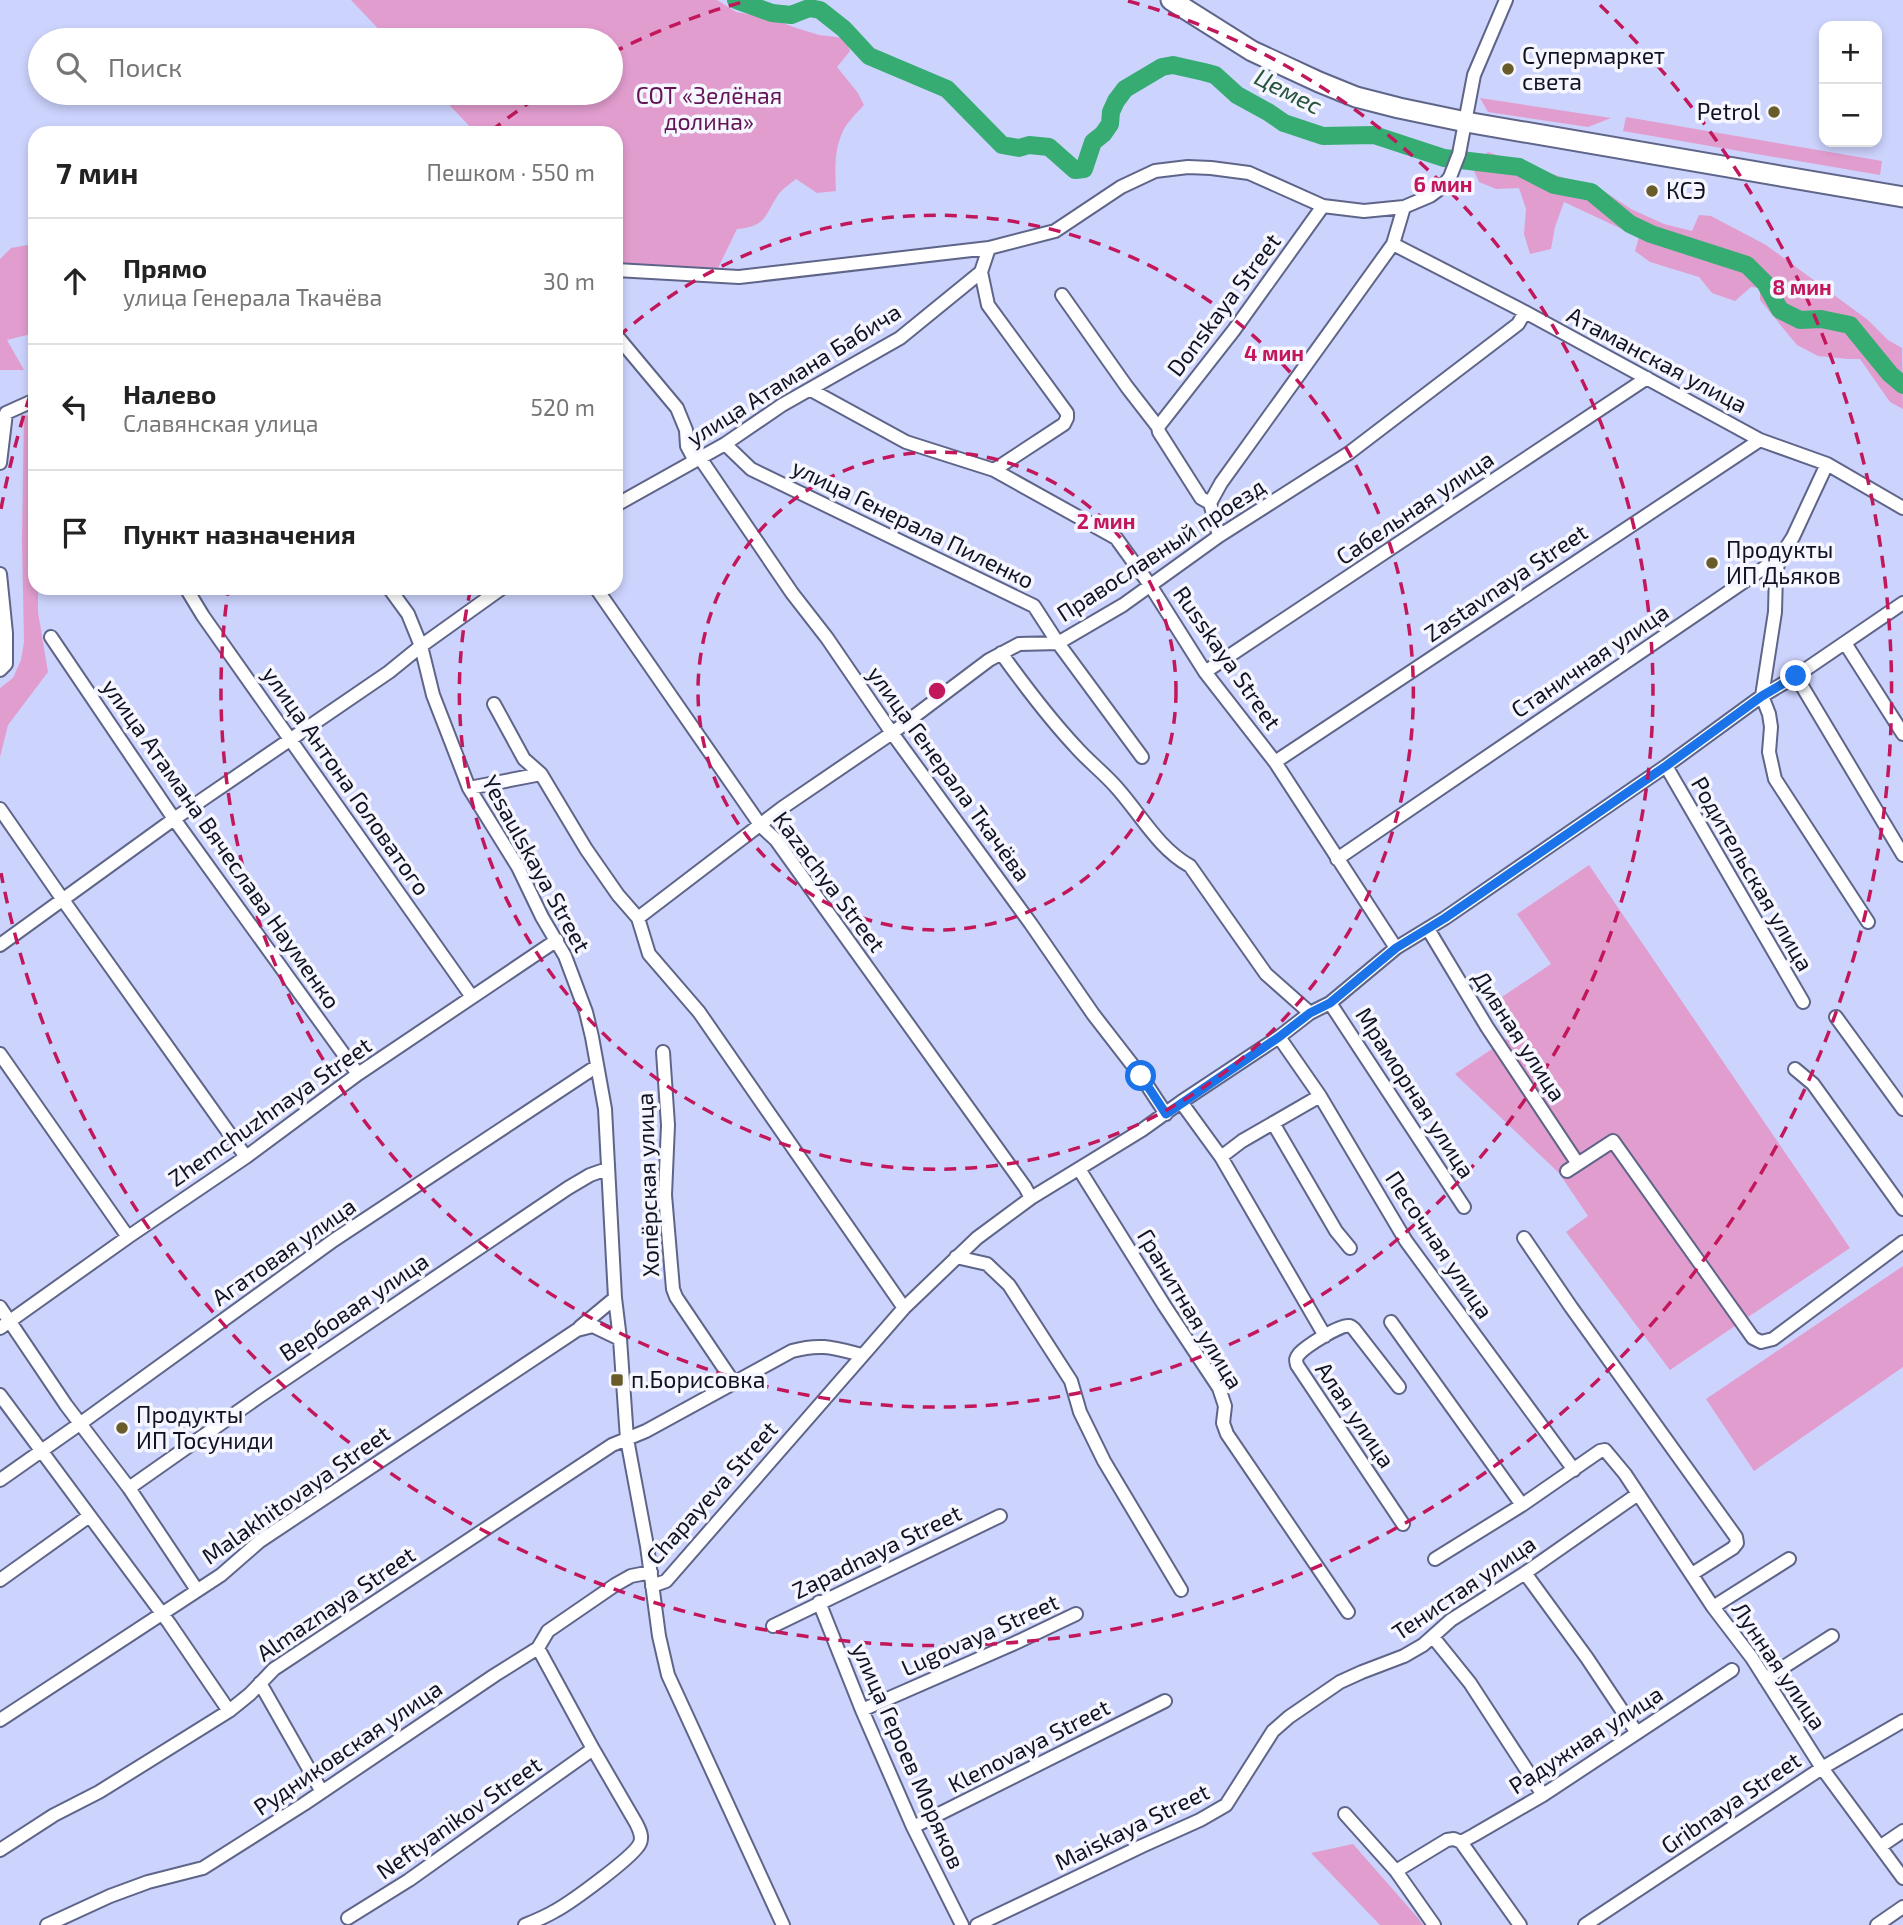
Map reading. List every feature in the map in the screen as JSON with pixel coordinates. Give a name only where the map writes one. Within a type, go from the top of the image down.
[{"type":"highway","points":[[1171,0],[1252,51],[1319,82],[1367,100],[1465,122],[1903,197]]},
{"type":"street","points":[[623,270],[740,277],[989,248],[1055,231],[1121,187],[1155,171],[1188,167],[1249,173],[1323,206],[1364,211],[1404,206],[1430,196],[1450,177],[1459,154],[1474,75],[1506,0]]},
{"type":"street","name":"Donskaya Street","points":[[1158,427],[1234,330],[1323,206]]},
{"type":"street","points":[[1210,503],[1221,483],[1393,244],[1404,206]]},
{"type":"street","name":"Атаманская улица","points":[[1393,244],[1760,439],[1828,464],[1903,508]]},
{"type":"street","points":[[989,248],[981,272],[988,305],[1067,414],[1064,424],[994,470]]},
{"type":"street","name":"улица Атамана Бабича","points":[[623,501],[725,444],[782,405],[900,338],[981,272]]},
{"type":"street","points":[[1062,295],[1158,427],[1158,432],[1202,498],[1210,503],[1219,536]]},
{"type":"street","name":"Православный проезд","points":[[638,919],[782,808],[892,733],[989,660],[1019,644],[1058,643],[1123,605],[1219,536],[1349,453],[1518,324],[1525,312]]},
{"type":"street","name":"улица Генерала Ткачёва","points":[[623,343],[677,408],[686,430],[687,446],[1166,1114]]},
{"type":"street","name":"Сабельная улица","points":[[1205,672],[1647,378]]},
{"type":"street","name":"Russkaya Street","points":[[811,390],[906,442],[994,470],[1116,538],[1150,585],[1205,672],[1275,762],[1396,948]]},
{"type":"street","points":[[0,463],[6,413],[28,403]]},
{"type":"street","name":"Zastavnaya Street","points":[[1275,762],[1760,439]]},
{"type":"street","name":"улица Генерала Пиленко","points":[[725,444],[751,469],[1034,606],[1142,757]]},
{"type":"street","name":"Станичная улица","points":[[1337,859],[1780,557],[1793,537],[1828,464]]},
{"type":"street","points":[[1780,557],[1776,572],[1775,612],[1762,696],[1769,714],[1769,752],[1775,779],[1868,922]]},
{"type":"street","points":[[0,574],[6,633],[6,664],[0,670]]},
{"type":"street","name":"улица Антона Головатого","points":[[190,595],[472,997]]},
{"type":"street","name":"Yesaulskaya Street","points":[[394,595],[408,614],[421,646],[433,695],[469,788],[518,867],[542,917],[557,940],[586,1012],[605,1109],[615,1298],[627,1439],[652,1586]]},
{"type":"street","points":[[0,945],[174,819],[388,673],[492,595]]},
{"type":"street","name":"Kazachya Street","points":[[601,595],[761,826],[776,840],[1025,1186],[1031,1199]]},
{"type":"street","name":"Chapayeva Street","points":[[783,1925],[668,1675],[652,1586],[666,1581],[904,1308],[977,1238],[1031,1199],[1166,1114],[1310,1013],[1330,1003],[1396,948],[1428,929],[1666,766],[1762,696],[1903,603]]},
{"type":"street","name":"улица Атамана Вячеслава Науменко","points":[[51,637],[174,819],[358,1074]]},
{"type":"street","points":[[1845,643],[1903,734]]},
{"type":"street","points":[[1001,653],[1034,698],[1076,747],[1118,789],[1165,847],[1190,866],[1266,974],[1310,1013]]},
{"type":"street","points":[[1796,676],[1903,855]]},
{"type":"street","name":"Yesaulskaya Street","points":[[494,704],[524,759],[541,774],[586,849],[638,919],[649,954],[699,1012],[904,1308]]},
{"type":"street","name":"Родительская улица","points":[[1666,766],[1803,1002]]},
{"type":"street","points":[[469,788],[541,774]]},
{"type":"street","points":[[0,809],[246,1157]]},
{"type":"street","name":"Дивная улица","points":[[1428,929],[1572,1168],[1613,1141],[1753,1338],[1761,1342],[1773,1339],[1903,1242]]},
{"type":"street","name":"Zhemchuzhnaya Street","points":[[5,1324],[246,1157],[358,1074],[557,940]]},
{"type":"street","name":"Мраморная улица","points":[[1330,1003],[1464,1207]]},
{"type":"street","points":[[1836,1017],[1903,1109]]},
{"type":"street","name":"Песочная улица","points":[[1279,1037],[1320,1096],[1406,1241],[1574,1469]]},
{"type":"street","name":"Хопёрская улица","points":[[663,1052],[668,1125],[664,1195],[673,1289],[734,1383]]},
{"type":"street","points":[[0,1054],[128,1237]]},
{"type":"street","name":"Агатовая улица","points":[[0,1480],[334,1240],[597,1066]]},
{"type":"street","points":[[1795,1069],[1813,1084],[1903,1209]]},
{"type":"street","points":[[1221,1157],[1242,1141],[1320,1096]]},
{"type":"street","points":[[1181,1102],[1221,1157],[1325,1336],[1343,1326],[1354,1329],[1399,1387]]},
{"type":"street","points":[[1273,1123],[1336,1231],[1350,1248]]},
{"type":"street","name":"Вербовая улица","points":[[129,1488],[568,1188],[607,1169]]},
{"type":"street","name":"Гранитная улица","points":[[1079,1169],[1219,1388],[1225,1406],[1223,1423],[1227,1434],[1348,1612]]},
{"type":"street","points":[[1524,1238],[1736,1537],[1737,1543],[1733,1548],[1692,1574]]},
{"type":"street","points":[[956,1258],[986,1264],[1009,1286],[1071,1381],[1080,1412],[1104,1461],[1181,1590]]},
{"type":"street","name":"Malakhitovaya Street","points":[[0,1720],[220,1575],[260,1541],[577,1330],[615,1298]]},
{"type":"street","points":[[0,1307],[5,1324],[129,1488],[197,1590]]},
{"type":"street","points":[[1391,1322],[1522,1505]]},
{"type":"street","points":[[577,1330],[593,1326],[620,1339]]},
{"type":"street","name":"Алая улица","points":[[1325,1336],[1300,1353],[1296,1359],[1297,1365],[1403,1524]]},
{"type":"street","name":"Almaznaya Street","points":[[0,1850],[229,1711],[285,1661],[612,1445],[646,1431],[792,1351],[809,1346],[830,1347],[862,1355]]},
{"type":"street","points":[[0,1395],[162,1614],[229,1711]]},
{"type":"street","name":"Лунная улица","points":[[1574,1469],[1605,1450],[1625,1474],[1713,1607],[1752,1658],[1822,1768],[1903,1878]]},
{"type":"street","points":[[1435,1559],[1574,1469]]},
{"type":"street","name":"Тенистая улица","points":[[1273,1731],[1340,1682],[1404,1656],[1423,1644],[1451,1620],[1525,1573],[1639,1494]]},
{"type":"street","name":"Zapadnaya Street","points":[[773,1626],[1000,1516]]},
{"type":"street","points":[[0,1580],[88,1517]]},
{"type":"street","points":[[1713,1607],[1789,1559]]},
{"type":"street","name":"Рудниковская улица","points":[[47,1925],[148,1882],[203,1868],[323,1792],[483,1682],[538,1648],[548,1631],[615,1585],[631,1576],[651,1572]]},
{"type":"street","points":[[1525,1573],[1587,1658],[1637,1734]]},
{"type":"street","name":"улица Героев Моряков","points":[[819,1602],[913,1827],[962,1925]]},
{"type":"street","name":"Lugovaya Street","points":[[862,1710],[1076,1614]]},
{"type":"street","points":[[1765,1679],[1832,1636]]},
{"type":"street","points":[[1433,1637],[1470,1683],[1543,1795]]},
{"type":"street","points":[[525,1925],[555,1911],[602,1879],[641,1843],[641,1833],[636,1823],[538,1648]]},
{"type":"street","name":"Радужная улица","points":[[1396,1871],[1447,1840],[1461,1842],[1543,1795],[1732,1670]]},
{"type":"street","points":[[260,1683],[323,1792]]},
{"type":"street","name":"Klenovaya Street","points":[[913,1827],[1165,1701]]},
{"type":"street","name":"Gribnaya Street","points":[[1586,1925],[1822,1768],[1903,1721]]},
{"type":"street","name":"Maiskaya Street","points":[[976,1925],[1200,1820],[1226,1805],[1273,1731]]},
{"type":"street","name":"Neftyanikov Street","points":[[348,1918],[410,1880],[593,1749]]},
{"type":"street","points":[[1345,1814],[1396,1871],[1434,1925]]},
{"type":"street","points":[[1881,1846],[1903,1831]]},
{"type":"street","points":[[1461,1842],[1520,1925]]},
{"type":"street","points":[[1877,1925],[1903,1906]]},
{"type":"green space","name":"СОТ «Зелёная долина»","points":[[351,0],[717,0],[736,12],[771,18],[819,35],[845,38],[850,51],[837,67],[864,105],[847,124],[840,138],[836,160],[836,191],[817,193],[796,179],[780,193],[764,219],[747,228],[737,229],[718,268],[623,264],[623,126],[469,126],[449,105],[623,105],[623,28],[378,28]]},
{"type":"green space","points":[[1480,98],[1611,118],[1588,127],[1488,112]]},
{"type":"green space","points":[[1626,117],[1882,161],[1880,175],[1623,131]]},
{"type":"green space","points":[[1488,152],[1605,192],[1631,209],[1664,224],[1692,231],[1699,215],[1711,216],[1766,245],[1902,348],[1903,409],[1890,402],[1860,359],[1818,356],[1797,345],[1760,300],[1760,288],[1751,287],[1735,301],[1712,293],[1699,277],[1650,262],[1635,251],[1639,237],[1564,202],[1551,249],[1530,254],[1524,234],[1526,209],[1519,188],[1496,189],[1479,182],[1473,169],[1479,159]]},
{"type":"green space","points":[[28,245],[28,335],[7,340],[24,370],[0,370],[0,259],[11,248]]},
{"type":"green space","points":[[24,415],[28,416],[28,595],[38,595],[38,612],[48,672],[8,725],[0,757],[0,688],[13,678],[21,660],[24,642]]},
{"type":"green space","points":[[1589,865],[1850,1248],[1670,1370],[1566,1232],[1588,1216],[1559,1173],[1455,1074],[1511,1036],[1490,1005],[1551,964],[1517,914]]},
{"type":"green space","points":[[1903,1266],[1903,1367],[1754,1471],[1706,1399]]},
{"type":"green space","points":[[1353,1844],[1423,1925],[1380,1925],[1311,1853]]},
{"type":"waterway","name":"Цемес","points":[[736,0],[772,13],[791,15],[809,8],[820,10],[844,29],[869,56],[947,89],[1002,145],[1019,148],[1029,145],[1049,147],[1075,170],[1084,169],[1093,142],[1110,124],[1111,112],[1125,89],[1162,67],[1173,65],[1215,75],[1237,95],[1284,123],[1323,136],[1374,135],[1444,158],[1519,167],[1554,185],[1591,192],[1630,224],[1651,234],[1747,265],[1765,283],[1780,310],[1800,320],[1821,319],[1850,325],[1890,374],[1903,385]]},
{"type":"place","name":"Супермаркет света","points":[[1508,69]]},
{"type":"place","name":"Petrol","points":[[1774,112]]},
{"type":"place","name":"КСЭ","points":[[1652,191]]},
{"type":"place","name":"Продукты ИП Дьяков","points":[[1712,563]]},
{"type":"place","name":"п.Борисовка","points":[[617,1380]]},
{"type":"place","name":"Продукты ИП Тосуниди","points":[[122,1428]]},
{"type":"route","points":[[1141,1076],[1166,1114],[1310,1013],[1330,1003],[1396,948],[1445,918],[1666,766],[1762,696],[1796,676]]}]
